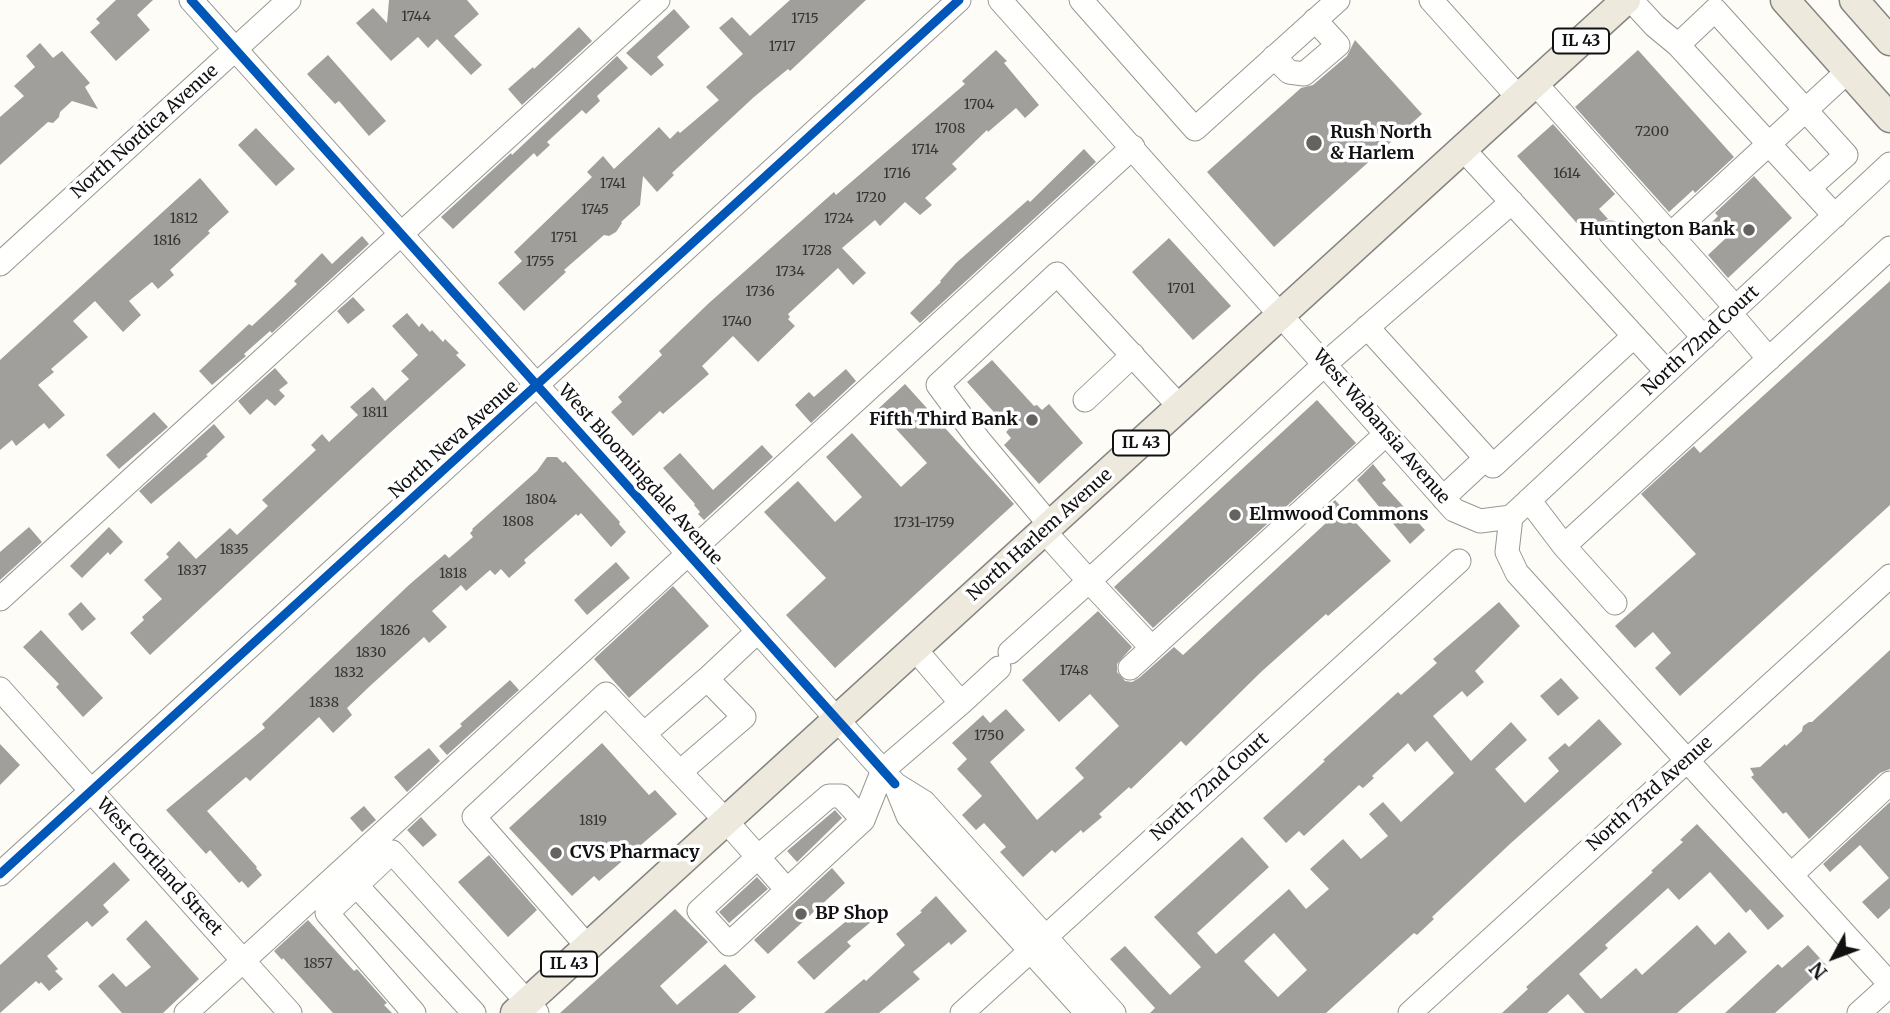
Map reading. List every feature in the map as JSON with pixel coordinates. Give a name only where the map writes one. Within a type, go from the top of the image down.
[{"type":"main road","name":"North Harlem Avenue","points":[[527,1009],[588,947],[1628,0]]},
{"type":"main road","points":[[1785,0],[1890,118]]},
{"type":"main road","points":[[1854,0],[1889,37]]},
{"type":"street","name":"West Bloomingdale Avenue","points":[[191,0],[889,777],[908,816],[1037,944],[1114,1013]]},
{"type":"street","name":"North Nordica Avenue","points":[[0,264],[289,0]]},
{"type":"street","points":[[0,598],[658,0]]},
{"type":"street","name":"North Neva Avenue","points":[[0,874],[959,0]]},
{"type":"street","name":"West Wabansia Avenue","points":[[1000,0],[1454,510],[1480,521],[1511,517]]},
{"type":"street","points":[[1081,0],[1195,129],[1338,0]]},
{"type":"street","points":[[1431,0],[1527,90],[1670,235],[1733,310],[1769,359]]},
{"type":"street","points":[[1628,0],[1678,45],[1835,216]]},
{"type":"street","points":[[1678,45],[1715,10],[1846,155],[1809,188]]},
{"type":"street","points":[[1274,57],[1289,72],[1304,74],[1338,45],[1315,20]]},
{"type":"street","points":[[1670,235],[1848,71]]},
{"type":"street","points":[[195,1010],[243,960],[1133,147]]},
{"type":"street","points":[[1463,149],[1667,372]]},
{"type":"street","name":"North 72nd Court","points":[[1511,517],[1890,164]]},
{"type":"street","points":[[863,820],[841,796],[829,796],[699,911],[729,944],[863,820],[889,777],[1004,660],[1325,364],[1512,202]]},
{"type":"street","points":[[1609,233],[1704,338]]},
{"type":"street","points":[[1564,546],[1890,248]]},
{"type":"street","points":[[1152,648],[1089,580],[938,385],[1057,274],[1180,407]]},
{"type":"street","points":[[1367,327],[1493,466],[1634,337]]},
{"type":"street","points":[[1085,400],[1133,355]]},
{"type":"street","points":[[1130,668],[1386,434]]},
{"type":"street","points":[[1443,498],[1486,458]]},
{"type":"street","points":[[1529,500],[1564,546],[1615,603]]},
{"type":"street","points":[[1511,517],[1507,552],[1517,573],[1890,984],[1859,1013]]},
{"type":"street","name":"North 72nd Court","points":[[962,1013],[1459,561]]},
{"type":"street","name":"North 73rd Avenue","points":[[1410,1013],[1890,576]]},
{"type":"street","points":[[645,734],[758,631]]},
{"type":"street","points":[[915,649],[961,703]]},
{"type":"street","points":[[680,772],[744,717],[707,679]]},
{"type":"street","name":"West Cortland Street","points":[[0,689],[290,1013]]},
{"type":"street","points":[[588,947],[474,817],[606,694],[787,890]]},
{"type":"street","points":[[1791,875],[1890,783]]},
{"type":"street","points":[[414,1013],[327,913],[392,852],[527,1009]]},
{"type":"street","points":[[357,886],[474,1013]]},
{"type":"street","name":"West Bloomingdale Avenue","points":[[1037,944],[1087,1013]]},
{"type":"building","points":[[116,0],[153,0],[137,15],[150,30],[116,61],[90,32],[100,23],[96,19]]},
{"type":"building","points":[[389,0],[467,0],[479,14],[454,36],[482,65],[471,75],[437,39],[428,48],[418,37],[391,61],[356,23],[373,8],[387,23]]},
{"type":"building","points":[[790,0],[866,0],[790,71],[788,69],[754,97],[672,173],[674,175],[657,192],[643,176],[640,205],[621,222],[616,232],[609,236],[604,235],[564,270],[566,272],[524,311],[498,283],[522,261],[514,252],[592,177],[587,172],[603,156],[614,169],[659,127],[670,139],[719,100],[706,87],[743,54],[719,28],[732,17],[750,36]]},
{"type":"building","points":[[674,9],[690,27],[657,57],[664,65],[651,76],[626,53]]},
{"type":"building","points":[[579,27],[592,41],[522,105],[508,89]]},
{"type":"building","name":"Rush North & Harlem","points":[[1355,40],[1422,114],[1274,247],[1207,172],[1301,88],[1313,85],[1347,56]]},
{"type":"building","points":[[40,43],[53,58],[62,51],[90,83],[85,87],[98,109],[72,101],[53,123],[48,122],[0,165],[0,117],[24,96],[14,86],[35,67],[26,56]]},
{"type":"building","points":[[996,50],[1039,105],[1025,118],[1016,108],[988,132],[987,130],[952,164],[957,169],[925,198],[932,205],[920,215],[905,202],[880,226],[875,220],[842,248],[866,273],[853,285],[838,268],[788,314],[788,319],[795,326],[758,362],[733,336],[702,366],[709,374],[663,414],[660,411],[633,436],[611,412],[622,402],[618,397],[662,355],[659,351],[834,192],[836,195],[965,84],[962,81]]},
{"type":"building","points":[[1638,50],[1734,157],[1695,193],[1693,190],[1669,212],[1575,107]]},
{"type":"building","points":[[328,55],[386,121],[369,136],[339,101],[335,104],[307,74]]},
{"type":"building","points":[[617,56],[628,68],[597,96],[600,101],[586,114],[582,110],[547,142],[550,145],[537,157],[534,153],[453,229],[441,217],[511,153],[512,155]]},
{"type":"building","points":[[1553,124],[1615,194],[1599,209],[1608,219],[1600,223],[1590,238],[1517,156]]},
{"type":"building","points":[[256,128],[295,169],[276,186],[238,145]]},
{"type":"building","points":[[1084,149],[1096,162],[920,323],[910,313],[956,263],[1028,200],[1030,202]]},
{"type":"building","name":"Huntington Bank","points":[[1754,176],[1792,218],[1728,278],[1708,255],[1726,238],[1711,223],[1718,216],[1715,213]]},
{"type":"building","points":[[200,178],[229,212],[170,270],[174,275],[158,289],[152,282],[129,301],[141,315],[123,332],[95,301],[73,321],[88,337],[51,369],[54,372],[38,385],[65,415],[49,429],[44,423],[16,446],[12,440],[0,450],[0,360]]},
{"type":"building","points":[[362,236],[369,244],[212,385],[199,371],[297,284],[294,281],[322,253],[332,264]]},
{"type":"building","points":[[1169,238],[1231,306],[1193,340],[1132,272]]},
{"type":"building","points":[[1890,281],[1890,505],[1680,696],[1655,668],[1671,653],[1653,632],[1635,648],[1615,626],[1696,554],[1641,494],[1694,446],[1700,453]]},
{"type":"building","points":[[353,297],[365,310],[348,324],[337,311]]},
{"type":"building","points":[[407,313],[419,327],[422,323],[443,342],[445,339],[466,365],[150,655],[130,633],[144,620],[142,617],[162,599],[144,580],[169,557],[166,554],[179,541],[196,559],[230,528],[237,535],[268,506],[262,500],[316,450],[311,445],[322,434],[329,442],[358,415],[350,407],[373,387],[385,401],[409,379],[401,371],[418,355],[392,326]]},
{"type":"building","name":"Fifth Third Bank","points":[[992,360],[1034,406],[1037,405],[1042,410],[1049,404],[1083,443],[1039,484],[1004,445],[1011,438],[1006,432],[1009,429],[967,382]]},
{"type":"building","points":[[275,368],[288,383],[279,390],[285,396],[275,406],[267,399],[250,415],[238,401]]},
{"type":"building","points":[[846,369],[856,381],[811,423],[795,405],[809,392],[814,397]]},
{"type":"building","points":[[905,384],[1014,504],[835,668],[786,615],[826,578],[764,512],[798,481],[835,522],[862,497],[826,457],[852,433],[901,487],[927,463],[878,409]]},
{"type":"building","name":"Elmwood Commons","points":[[1317,400],[1356,443],[1153,628],[1114,587]]},
{"type":"building","points":[[154,412],[168,427],[119,469],[106,455]]},
{"type":"building","points":[[214,424],[225,437],[206,455],[208,456],[151,504],[139,491]]},
{"type":"building","points":[[762,445],[773,457],[704,520],[698,514],[700,512],[695,504],[663,468],[680,453],[713,490]]},
{"type":"building","points":[[547,457],[557,457],[563,463],[565,461],[626,532],[611,547],[581,513],[578,516],[576,514],[524,560],[526,563],[509,578],[501,569],[495,575],[490,570],[466,591],[461,585],[432,611],[447,627],[429,643],[424,637],[370,686],[347,708],[352,715],[333,733],[319,717],[250,781],[246,777],[207,811],[262,875],[248,888],[242,881],[239,883],[210,850],[206,854],[166,810],[265,728],[262,724],[410,584],[445,554],[449,558],[473,537],[470,533],[472,529],[537,471]]},
{"type":"building","points":[[1373,464],[1386,480],[1382,483],[1425,530],[1410,544],[1357,480]]},
{"type":"building","points":[[1335,500],[1391,561],[1261,672],[1186,746],[1181,741],[1131,789],[1129,787],[1099,814],[1102,817],[1083,833],[1081,830],[1055,853],[1052,850],[1023,877],[1000,852],[1006,847],[984,823],[976,830],[962,815],[982,796],[957,769],[967,759],[952,743],[983,715],[990,723],[1006,709],[1025,730],[990,762],[1037,820],[1084,778],[1075,768],[1119,726],[1090,694],[1059,722],[1022,680],[1098,611],[1132,647],[1117,664],[1117,672],[1125,681],[1132,682],[1139,678],[1174,647],[1183,655],[1326,523],[1319,515]]},
{"type":"building","points":[[29,527],[42,542],[0,580],[0,552]]},
{"type":"building","points":[[109,527],[123,542],[110,555],[108,552],[82,578],[70,566]]},
{"type":"building","points":[[616,562],[630,578],[587,615],[574,600]]},
{"type":"building","points":[[673,586],[709,626],[629,698],[594,659]]},
{"type":"building","points":[[81,602],[96,619],[82,631],[68,614]]},
{"type":"building","points":[[1499,602],[1520,626],[1475,671],[1484,682],[1467,697],[1462,691],[1433,716],[1471,761],[1511,722],[1527,740],[1495,769],[1525,803],[1559,771],[1548,758],[1565,743],[1569,747],[1599,719],[1622,744],[1511,843],[1432,917],[1434,919],[1417,935],[1414,933],[1326,1013],[1150,1013],[1155,1008],[1110,959],[1125,946],[1170,995],[1201,967],[1154,917],[1242,837],[1269,867],[1197,933],[1216,954],[1289,889],[1306,909],[1329,889],[1310,869],[1343,839],[1361,859],[1388,836],[1369,814],[1383,802],[1401,822],[1454,773],[1427,741],[1415,752],[1408,743],[1372,776],[1374,778],[1363,788],[1359,785],[1304,836],[1299,831],[1286,843],[1263,818],[1398,692],[1401,695],[1437,663],[1433,659]],"holes":[[[1274,933],[1307,970],[1278,997],[1244,961]]]},
{"type":"building","points":[[41,630],[103,698],[83,717],[56,687],[59,684],[23,647]]},
{"type":"building","points":[[1890,650],[1890,769],[1880,773],[1809,839],[1751,777],[1754,775],[1750,768],[1760,767],[1785,744],[1786,746],[1802,731],[1803,726],[1812,722]]},
{"type":"building","points":[[1561,678],[1579,698],[1558,716],[1540,696]]},
{"type":"building","points":[[510,680],[519,690],[447,755],[439,746]]},
{"type":"building","name":"CVS Pharmacy","points":[[602,743],[649,795],[655,790],[677,814],[599,881],[594,876],[572,896],[509,828]]},
{"type":"building","points":[[0,744],[20,765],[0,785]]},
{"type":"building","points":[[429,748],[440,761],[407,792],[394,777]]},
{"type":"building","points":[[1890,802],[1890,908],[1878,919],[1862,902],[1889,878],[1860,845],[1830,872],[1823,864]]},
{"type":"building","points":[[364,806],[376,820],[362,832],[350,818]]},
{"type":"building","points":[[835,810],[842,818],[797,862],[787,851]]},
{"type":"building","points":[[421,817],[437,835],[423,847],[407,830]]},
{"type":"building","points":[[1697,824],[1784,916],[1768,930],[1750,909],[1746,913],[1710,872],[1679,900],[1668,888],[1605,945],[1608,948],[1579,974],[1601,999],[1636,968],[1642,975],[1697,925],[1715,945],[1729,932],[1747,952],[1677,1013],[1585,1013],[1568,994],[1547,1013],[1502,1013],[1528,989],[1526,987],[1653,872],[1651,871],[1683,842],[1680,840]]},
{"type":"building","points":[[489,855],[537,910],[508,937],[458,882]]},
{"type":"building","points":[[114,862],[130,880],[103,905],[109,912],[92,927],[87,921],[47,956],[63,979],[49,991],[41,982],[39,984],[36,981],[0,1013],[0,965]]},
{"type":"building","points":[[832,868],[845,883],[768,954],[754,940]]},
{"type":"building","points":[[757,877],[768,889],[729,923],[719,912]]},
{"type":"building","points":[[936,896],[967,931],[951,945],[949,942],[913,972],[920,979],[879,1013],[824,1013],[864,979],[866,981],[905,945],[896,934]]},
{"type":"building","points":[[862,908],[872,921],[847,942],[851,946],[814,980],[797,962]]},
{"type":"building","points":[[675,909],[708,942],[660,986],[677,1005],[725,964],[756,997],[738,1013],[560,1013]]},
{"type":"building","points":[[146,920],[199,979],[163,1013],[122,1013],[98,986],[113,973],[126,987],[151,967],[126,939]]},
{"type":"building","points":[[308,920],[354,971],[357,969],[387,1003],[384,1005],[392,1013],[333,1013],[283,958],[282,960],[274,951]]},
{"type":"building","points":[[1808,945],[1827,966],[1775,1013],[1725,1013],[1778,964],[1782,968]]},
{"type":"cycle path","points":[[191,0],[895,784]]},
{"type":"cycle path","points":[[0,874],[959,0]]},
{"type":"place","name":"Rush North & Harlem","points":[[1314,143]]},
{"type":"place","name":"Huntington Bank","points":[[1749,230]]},
{"type":"place","name":"Fifth Third Bank","points":[[1032,420]]},
{"type":"place","name":"Elmwood Commons","points":[[1235,515]]},
{"type":"place","name":"CVS Pharmacy","points":[[556,853]]},
{"type":"place","name":"BP Shop","points":[[801,914]]}]
